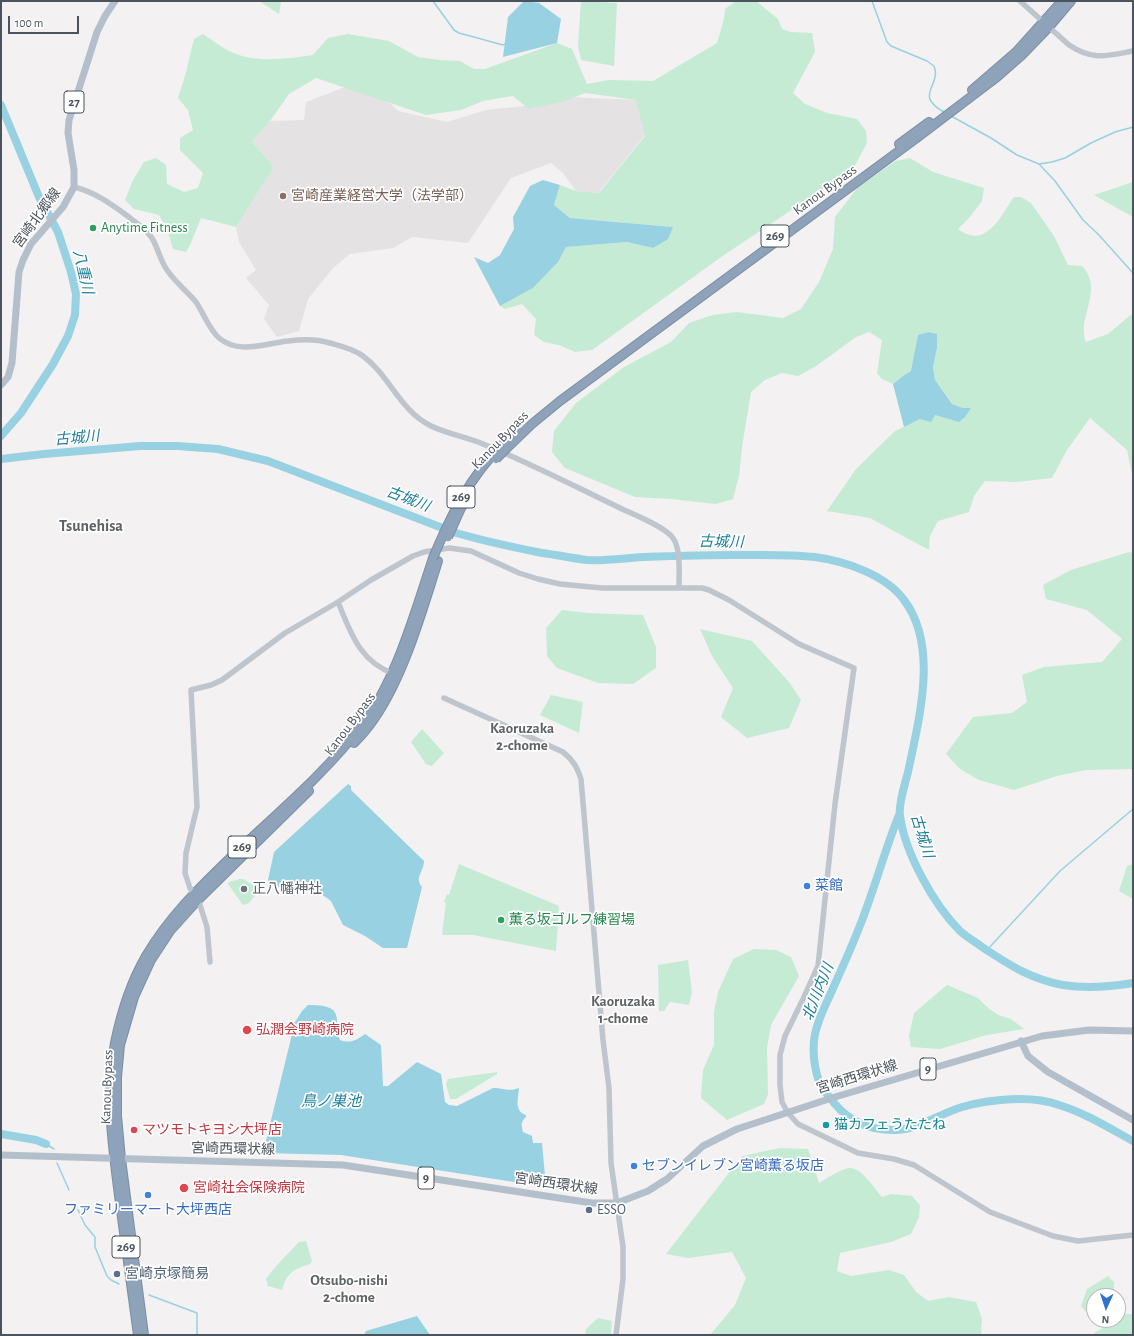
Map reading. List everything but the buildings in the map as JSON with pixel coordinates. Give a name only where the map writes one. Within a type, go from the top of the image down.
[{"type":"highway","name":"Kanou Bypass","points":[[1046,25],[1062,1]]},
{"type":"highway","name":"Kanou Bypass","points":[[118,1159],[111,1115],[111,1077],[115,1043],[127,997],[146,957],[165,928],[194,897],[336,764],[374,719],[387,696],[447,525],[459,500],[479,472],[529,419],[958,101],[1016,52],[1071,1]]},
{"type":"highway","name":"269","points":[[118,1159],[138,1335]]},
{"type":"highway","name":"269","points":[[118,1159],[144,1335]]},
{"type":"main road","name":"宮崎北郷線","points":[[1,386],[8,377],[12,363],[19,272],[31,244],[63,207],[74,187],[74,170],[68,133],[69,120],[97,32],[104,16],[115,1]]},
{"type":"main road","name":"宮崎西環状線","points":[[1,1155],[343,1165],[592,1203],[617,1203],[648,1191],[666,1179],[703,1146],[737,1129],[835,1097],[1021,1041],[1042,1036],[1089,1030],[1133,1031]]},
{"type":"main road","points":[[1021,1041],[1028,1056],[1048,1072],[1133,1120]]},
{"type":"main road","points":[[1120,1113],[1133,1117]]},
{"type":"street","points":[[1020,1],[1076,50],[1090,56],[1104,56],[1133,51]]},
{"type":"street","points":[[74,187],[87,190],[100,196],[146,231],[153,239],[167,270],[179,285],[195,300],[214,333],[221,340],[238,347],[250,347],[287,341],[314,340],[328,342],[362,355],[376,369],[407,408],[418,419],[431,426],[482,444],[525,463],[649,522],[671,535],[675,539],[678,549],[679,588]]},
{"type":"street","points":[[210,962],[207,928],[200,904],[194,897],[185,873],[185,862],[197,807],[191,690],[212,685],[222,680],[285,633],[338,602],[371,580],[413,556],[424,552],[449,548],[471,551],[519,572],[538,579],[560,584],[602,588],[679,588],[709,590],[728,600],[799,644],[854,668],[835,804],[818,966],[785,1036],[780,1055],[780,1085],[782,1102],[788,1112],[798,1124],[858,1153],[894,1159],[914,1165],[990,1212],[1053,1236],[1078,1241],[1133,1235]]},
{"type":"street","points":[[338,602],[361,650],[369,660],[379,668],[394,674]]},
{"type":"street","points":[[444,698],[563,752],[571,758],[577,767],[581,779],[603,1040],[609,1088],[611,1164],[621,1226],[624,1265],[616,1335]]},
{"type":"shaded area","points":[[366,79],[398,111],[447,122],[486,110],[524,106],[568,97],[637,100],[645,135],[598,193],[576,191],[563,173],[551,163],[511,178],[468,243],[412,237],[393,248],[350,254],[333,268],[308,299],[299,331],[277,337],[264,319],[269,305],[246,278],[256,270],[239,242],[236,227],[274,167],[252,142],[270,121],[304,120],[306,102]]},
{"type":"green space","points":[[259,1],[281,1],[279,14]]},
{"type":"green space","points":[[581,1],[617,3],[614,66],[581,60],[578,46]]},
{"type":"green space","points":[[756,1],[778,19],[782,29],[791,32],[812,33],[815,52],[793,93],[805,104],[827,113],[857,119],[866,131],[867,143],[853,169],[724,255],[592,350],[575,352],[559,345],[544,342],[534,335],[536,319],[522,304],[505,309],[500,306],[533,288],[558,262],[566,247],[627,242],[653,248],[673,227],[570,218],[554,205],[560,185],[576,191],[599,193],[645,136],[636,100],[585,93],[565,101],[529,109],[513,96],[483,101],[461,110],[426,115],[316,78],[289,94],[270,121],[252,142],[274,167],[236,227],[201,218],[186,252],[173,249],[167,229],[159,215],[134,209],[125,200],[133,180],[144,162],[156,158],[166,165],[167,184],[184,192],[198,188],[203,173],[180,150],[180,138],[193,130],[188,110],[178,98],[194,39],[203,34],[227,50],[237,54],[258,59],[280,59],[313,55],[328,38],[348,34],[389,41],[418,57],[460,61],[474,69],[485,69],[557,43],[572,49],[587,84],[609,80],[653,81],[717,43],[724,19],[725,9],[735,2]]},
{"type":"green space","points":[[910,158],[933,172],[984,188],[982,201],[958,229],[968,234],[977,236],[991,228],[998,221],[1014,197],[1021,197],[1031,203],[1054,236],[1068,265],[1082,266],[1088,275],[1091,284],[1091,294],[1084,323],[1086,342],[1108,334],[1133,313],[1133,479],[1127,450],[1090,418],[1067,450],[1052,478],[1016,482],[985,481],[974,496],[969,512],[938,521],[930,536],[929,550],[870,518],[827,511],[856,469],[895,431],[920,419],[935,415],[952,420],[970,408],[963,408],[952,404],[935,380],[933,367],[937,348],[937,335],[929,332],[918,336],[912,371],[893,384],[882,379],[877,373],[882,340],[869,332],[856,337],[816,366],[798,376],[782,373],[765,380],[751,392],[739,476],[733,499],[716,504],[635,497],[565,468],[552,452],[554,431],[576,403],[624,367],[671,342],[689,323],[713,315],[737,312],[783,318],[801,309],[819,282],[833,249],[835,217],[858,187],[896,161]]},
{"type":"green space","points":[[1133,182],[1133,217],[1094,195]]},
{"type":"green space","points":[[1129,552],[1133,553],[1133,769],[1086,770],[1057,776],[1014,790],[979,780],[960,769],[946,754],[973,717],[1012,713],[1027,702],[1022,675],[1044,667],[1102,662],[1122,639],[1087,610],[1046,599],[1043,585],[1071,570]]},
{"type":"green space","points":[[562,610],[588,613],[643,615],[656,647],[656,668],[633,684],[598,683],[557,668],[547,656],[546,628]]},
{"type":"green space","points":[[700,629],[752,641],[789,682],[801,700],[789,728],[747,738],[721,717],[733,688],[712,656]]},
{"type":"green space","points":[[551,695],[583,702],[579,733],[540,715]]},
{"type":"green space","points":[[422,729],[444,753],[432,766],[426,764],[411,742]]},
{"type":"green space","name":"薫る坂ゴルフ練習場","points":[[459,864],[559,906],[556,951],[473,935],[442,935],[446,903],[444,902],[447,894],[449,895]]},
{"type":"green space","points":[[1133,864],[1133,899],[1119,891],[1127,866]]},
{"type":"green space","points":[[243,879],[260,889],[249,903],[243,905],[228,884],[229,882]]},
{"type":"green space","points":[[754,949],[776,950],[791,957],[799,976],[771,1025],[767,1048],[768,1094],[764,1104],[727,1120],[701,1098],[703,1070],[714,1045],[714,1012],[718,992],[733,959]]},
{"type":"green space","points":[[688,960],[692,992],[689,1005],[670,1002],[664,1011],[659,1011],[658,965]]},
{"type":"green space","points":[[947,985],[978,998],[998,1015],[1011,1019],[1024,1029],[987,1035],[940,1049],[911,1047],[909,1036],[914,1013]]},
{"type":"green space","points":[[497,1072],[497,1074],[456,1099],[450,1099],[446,1084],[448,1079]]},
{"type":"green space","points":[[780,1148],[808,1149],[819,1183],[847,1168],[850,1168],[859,1171],[882,1197],[891,1194],[912,1196],[920,1205],[919,1217],[911,1234],[891,1242],[840,1253],[837,1271],[851,1276],[889,1270],[904,1275],[916,1292],[928,1301],[949,1297],[976,1302],[982,1319],[981,1335],[710,1335],[735,1305],[746,1278],[732,1252],[688,1258],[666,1254],[742,1156]]},
{"type":"green space","points":[[306,1241],[312,1261],[310,1264],[292,1272],[286,1279],[282,1290],[268,1286],[266,1279],[274,1269],[299,1242]]},
{"type":"green space","points":[[1108,1276],[1114,1282],[1114,1288],[1089,1288]]},
{"type":"green space","points":[[1086,1292],[1086,1312],[1081,1306]]},
{"type":"green space","points":[[1126,1314],[1133,1314],[1133,1335],[1095,1335],[1094,1333],[1103,1328],[1126,1328]]},
{"type":"green space","points":[[598,1318],[612,1321],[611,1335],[585,1335],[586,1329]]},
{"type":"water","points":[[524,1],[539,3],[561,19],[557,43],[503,57],[508,17]]},
{"type":"water","points":[[543,180],[560,185],[554,205],[570,218],[673,227],[668,239],[653,248],[627,242],[566,247],[558,262],[533,288],[500,306],[474,257],[488,263],[500,255],[514,229],[513,217],[530,186]]},
{"type":"water","points":[[929,332],[937,334],[937,348],[933,367],[935,380],[952,404],[963,408],[971,408],[965,417],[959,422],[935,415],[931,422],[920,419],[904,427],[893,384],[911,371],[918,335]]},
{"type":"water","points":[[348,784],[351,786],[351,790],[424,861],[419,877],[422,887],[407,948],[383,948],[365,936],[343,925],[331,901],[324,896],[307,889],[282,888],[269,882],[268,880],[274,852]]},
{"type":"water","name":"鳥ノ巣池","points":[[308,1005],[328,1007],[335,1012],[340,1040],[347,1042],[353,1041],[365,1034],[381,1045],[383,1086],[388,1086],[417,1062],[441,1074],[445,1102],[449,1105],[457,1106],[493,1088],[509,1090],[519,1088],[518,1108],[526,1115],[522,1123],[523,1132],[532,1136],[533,1143],[542,1143],[546,1187],[341,1155],[263,1153],[295,1022]]},
{"type":"water","points":[[417,1316],[430,1335],[364,1335],[366,1331]]},
{"type":"waterway","points":[[433,1],[454,30],[459,33],[503,45],[506,43]]},
{"type":"waterway","points":[[872,1],[887,42],[891,46],[927,61],[934,66],[935,79],[930,90],[930,100],[935,106],[944,112]]},
{"type":"waterway","name":"八重川","points":[[1,105],[39,197],[58,232],[71,272],[76,294],[75,315],[68,336],[53,364],[21,413],[1,436]]},
{"type":"waterway","points":[[951,116],[991,138],[1017,155],[1039,164],[1065,158],[1091,143],[1115,132],[1133,127]]},
{"type":"waterway","points":[[1039,164],[1055,181],[1083,220],[1098,234],[1133,273]]},
{"type":"waterway","name":"古城川","points":[[1,459],[140,446],[177,446],[218,449],[268,461],[453,532],[542,553],[587,560],[643,557],[795,555],[839,562],[876,576],[887,583],[904,600],[915,618],[921,639],[924,661],[921,706],[901,800],[900,816],[903,830],[914,862],[931,893],[950,920],[963,934],[1022,971],[1041,979],[1063,985],[1080,987],[1133,983]]},
{"type":"waterway","points":[[987,950],[1060,871],[1133,809]]},
{"type":"waterway","name":"北川内川","points":[[899,815],[849,954],[821,1014],[816,1029],[814,1040],[815,1066],[820,1084],[825,1092],[841,1111],[855,1121],[879,1129],[897,1130],[913,1127],[973,1104],[998,1100],[1024,1099],[1048,1102],[1069,1108],[1097,1121],[1133,1141]]},
{"type":"waterway","points":[[1,1134],[36,1140],[46,1144]]},
{"type":"waterway","points":[[46,1144],[54,1149]]},
{"type":"waterway","points":[[57,1163],[69,1190]]},
{"type":"waterway","points":[[78,1210],[85,1225],[95,1237],[95,1247],[107,1276],[119,1284]]},
{"type":"waterway","points":[[149,1295],[197,1313],[197,1335]]},
{"type":"place","name":"宮崎産業経営大学（法学部）","points":[[283,196]]},
{"type":"place","name":"Anytime Fitness","points":[[93,228]]},
{"type":"place","name":"菜館","points":[[807,886]]},
{"type":"place","name":"正八幡神社","points":[[244,889]]},
{"type":"place","name":"薫る坂ゴルフ練習場","points":[[501,920]]},
{"type":"place","name":"弘潤会野崎病院","points":[[247,1030]]},
{"type":"place","name":"猫カフェうたたね","points":[[826,1125]]},
{"type":"place","name":"マツモトキヨシ大坪店","points":[[134,1130]]},
{"type":"place","name":"セブンイレブン宮崎薫る坂店","points":[[634,1166]]},
{"type":"place","name":"宮崎社会保険病院","points":[[184,1188]]},
{"type":"place","name":"ファミリーマート大坪西店","points":[[148,1195]]},
{"type":"place","name":"ESSO","points":[[589,1210]]},
{"type":"place","name":"宮崎京塚簡易","points":[[117,1274]]},
{"type":"district","name":"Tsunehisa","points":[[91,526]]},
{"type":"district","name":"Kaoruzaka 2-chome","points":[[522,736]]},
{"type":"district","name":"Kaoruzaka 1-chome","points":[[623,1010]]},
{"type":"district","name":"Otsubo-nishi 2-chome","points":[[349,1288]]}]
